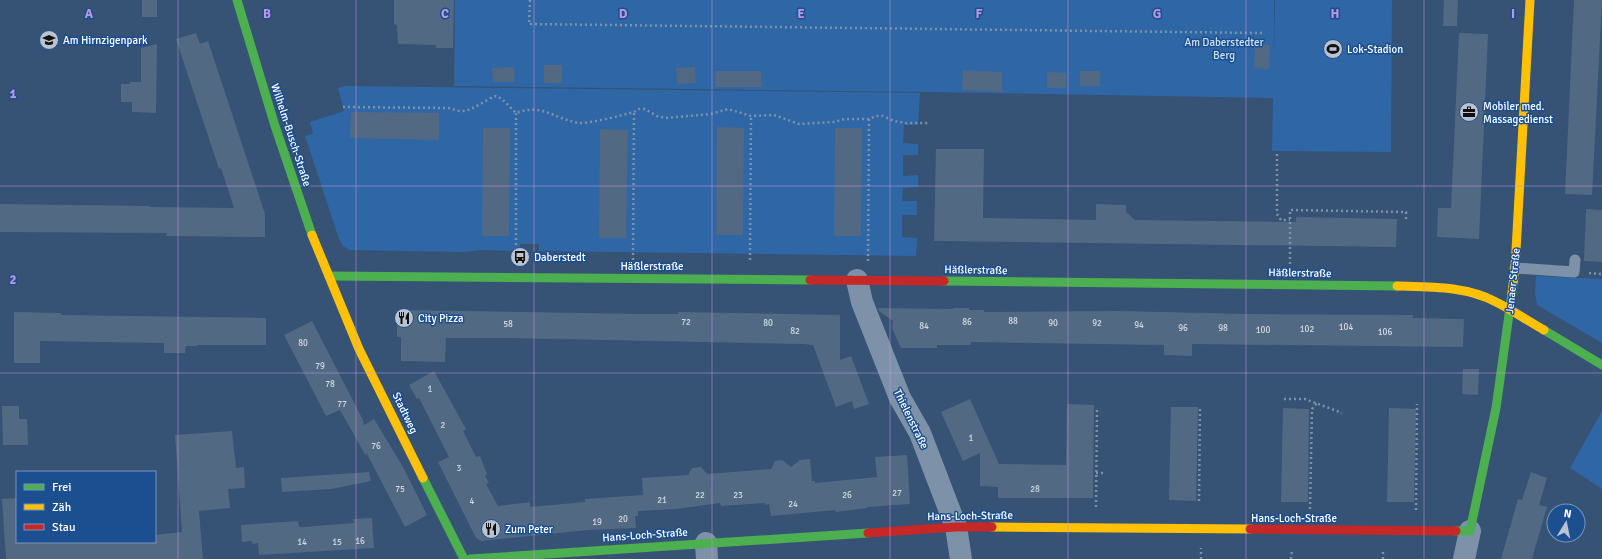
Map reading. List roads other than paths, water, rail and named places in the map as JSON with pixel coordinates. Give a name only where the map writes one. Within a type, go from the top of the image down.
[{"type":"street","name":"Wilhelm-Busch-Straße","points":[[237,0],[306,222],[329,276]]},
{"type":"street","name":"Jenaer Straße","points":[[1464,559],[1496,408],[1515,268],[1530,0]]},
{"type":"street","name":"Häßlerstraße","points":[[329,276],[1290,284],[1435,287],[1466,291],[1495,301],[1602,366]]},
{"type":"street","name":"Stadtweg","points":[[329,276],[359,349],[464,559]]},
{"type":"street","name":"Thielenstraße","points":[[862,280],[862,302],[900,398],[920,433],[956,527],[961,559]]},
{"type":"street","name":"Hans-Loch-Straße","points":[[470,559],[706,551],[956,527],[1470,532]]},
{"type":"lane","points":[[1515,268],[1574,272],[1575,260]]},
{"type":"place","name":"Am Hirnzigenpark","points":[[49,40]]},
{"type":"place","name":"Lok-Stadion","points":[[1333,49]]},
{"type":"place","name":"Mobiler med. Massagedienst","points":[[1469,112]]},
{"type":"place","name":"Daberstedt","points":[[520,257]]},
{"type":"place","name":"City Pizza","points":[[404,318]]},
{"type":"place","name":"Zum Peter","points":[[491,529]]},
{"type":"park label","name":"Am Daberstedter Berg","points":[[1224,48]]}]
